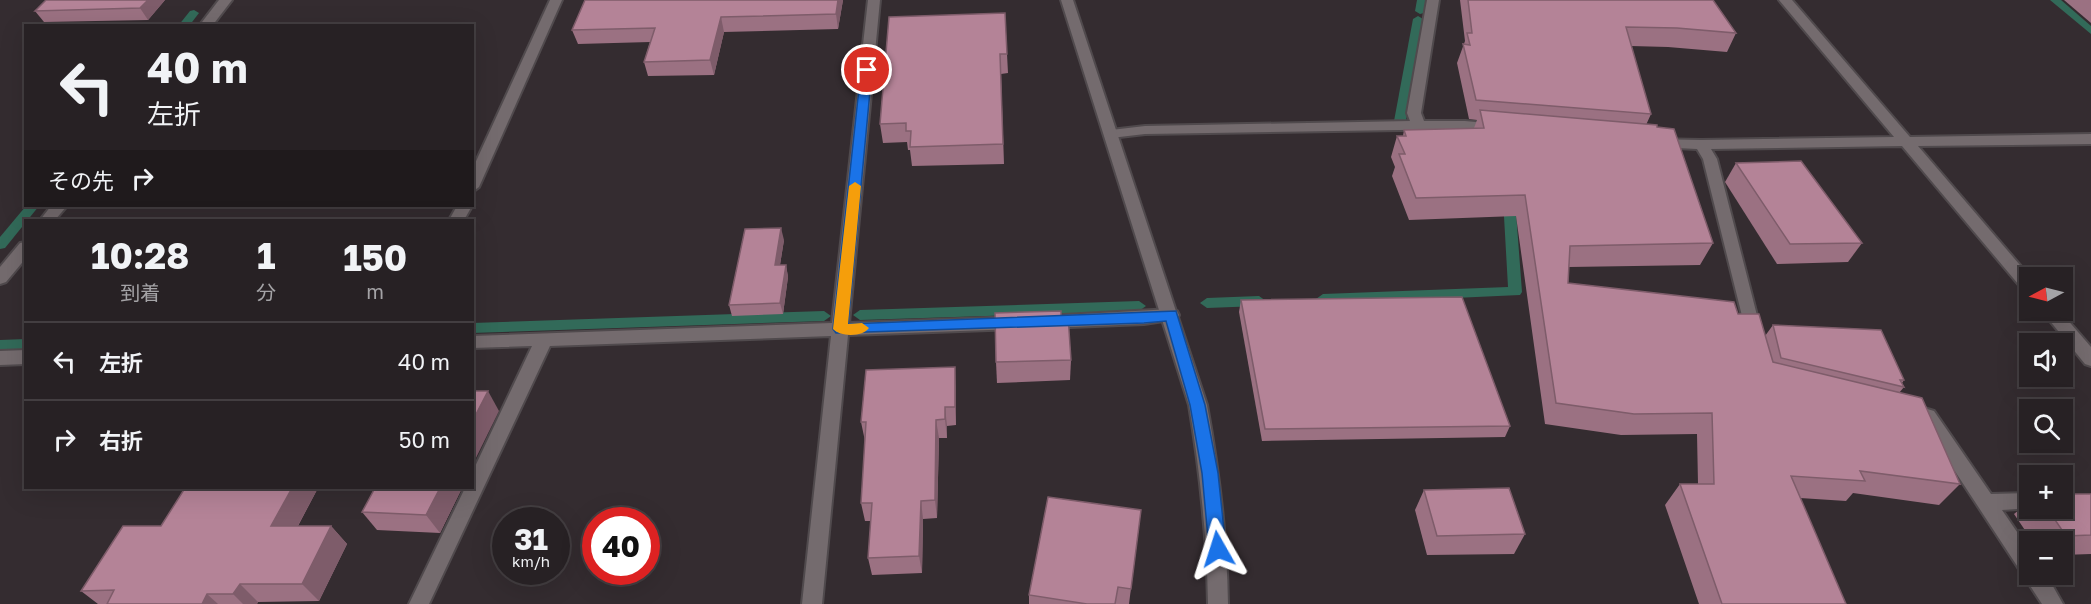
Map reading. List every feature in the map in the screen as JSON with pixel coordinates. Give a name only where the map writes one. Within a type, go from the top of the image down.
[{"type":"street","points":[[207,24],[226,0]]},
{"type":"street","points":[[474,183],[556,0]]},
{"type":"street","points":[[812,604],[874,0]]},
{"type":"street","points":[[1067,0],[1171,315],[1198,405],[1210,473],[1218,549],[1218,604]]},
{"type":"street","points":[[1419,126],[1414,113],[1433,0]]},
{"type":"street","points":[[1785,0],[2019,274]]},
{"type":"street","points":[[1111,134],[1145,130],[1465,125],[1510,129]]},
{"type":"street","points":[[1647,141],[1701,146],[2091,139]]},
{"type":"street","points":[[1701,146],[1710,159],[1758,353]]},
{"type":"street","points":[[48,219],[58,207]]},
{"type":"street","points":[[0,278],[24,249]]},
{"type":"street","points":[[474,342],[1144,318],[1171,315]]},
{"type":"street","points":[[2058,321],[2091,359]]},
{"type":"street","points":[[419,604],[538,356],[543,339]]},
{"type":"street","points":[[0,358],[24,357]]},
{"type":"street","points":[[1895,408],[1928,416],[2019,552]]},
{"type":"street","points":[[1986,502],[2019,501]]},
{"type":"street","points":[[2041,585],[2053,604]]},
{"type":"building","points":[[46,0],[148,0],[140,8],[35,11]]},
{"type":"building","points":[[585,0],[838,0],[836,14],[721,17],[710,60],[644,62],[655,28],[572,30]]},
{"type":"building","points":[[1468,0],[1713,0],[1736,33],[1626,27],[1651,114],[1476,100],[1463,44],[1470,45],[1467,33],[1472,33]]},
{"type":"building","points":[[1005,13],[1007,54],[1000,54],[1003,144],[910,147],[911,131],[906,131],[906,123],[880,124],[889,17]]},
{"type":"building","points":[[1480,110],[1657,125],[1657,127],[1674,129],[1713,243],[1570,246],[1568,283],[1734,302],[1738,314],[1759,314],[1773,362],[1922,398],[1960,484],[1860,471],[1865,481],[1791,476],[1846,604],[1722,604],[1680,484],[1714,484],[1712,413],[1634,414],[1556,403],[1525,195],[1416,198],[1399,154],[1405,154],[1397,136],[1406,136],[1404,130],[1484,128]]},
{"type":"building","points":[[1801,161],[1862,243],[1790,244],[1736,163]]},
{"type":"building","points":[[781,228],[775,265],[786,265],[780,303],[729,305],[745,229]]},
{"type":"building","points":[[1462,297],[1510,426],[1265,429],[1241,300]]},
{"type":"building","points":[[1061,311],[1061,316],[1068,316],[1071,360],[996,362],[995,313]]},
{"type":"building","points":[[1773,325],[1881,330],[1904,380],[1900,380],[1904,387],[1781,358]]},
{"type":"building","points":[[955,367],[955,407],[945,407],[945,419],[936,420],[935,500],[921,501],[919,556],[868,558],[872,503],[861,503],[866,422],[861,422],[866,370]]},
{"type":"building","points":[[474,391],[488,391],[474,418]]},
{"type":"building","points":[[1509,488],[1525,534],[1437,536],[1424,490]]},
{"type":"building","points":[[184,489],[291,489],[271,526],[331,526],[302,584],[240,584],[233,594],[207,594],[202,604],[107,604],[114,590],[81,591],[123,526],[161,526]]},
{"type":"building","points":[[374,489],[439,489],[426,515],[362,512]]},
{"type":"building","points":[[2073,494],[2091,494],[2091,535],[2073,536],[2073,531],[2063,531],[2054,519],[2073,519]]},
{"type":"building","points":[[1048,497],[1141,510],[1131,589],[1118,587],[1115,604],[1087,604],[1029,595]]},
{"type":"waterway","points":[[1420,11],[1422,0]]},
{"type":"waterway","points":[[2055,0],[2091,31]]},
{"type":"waterway","points":[[185,24],[194,13]]},
{"type":"waterway","points":[[1400,121],[1418,19]]},
{"type":"waterway","points":[[1323,299],[1515,292],[1509,199]]},
{"type":"waterway","points":[[0,245],[32,207]]},
{"type":"waterway","points":[[1207,303],[1259,301]]},
{"type":"waterway","points":[[860,315],[1139,306]]},
{"type":"waterway","points":[[474,328],[824,316]]},
{"type":"waterway","points":[[0,345],[24,344]]},
{"type":"slow traffic","points":[[855,186],[840,329],[862,328]]},
{"type":"route","points":[[867,70],[840,329],[1144,318],[1171,315],[1198,405],[1210,473],[1218,549]]}]
